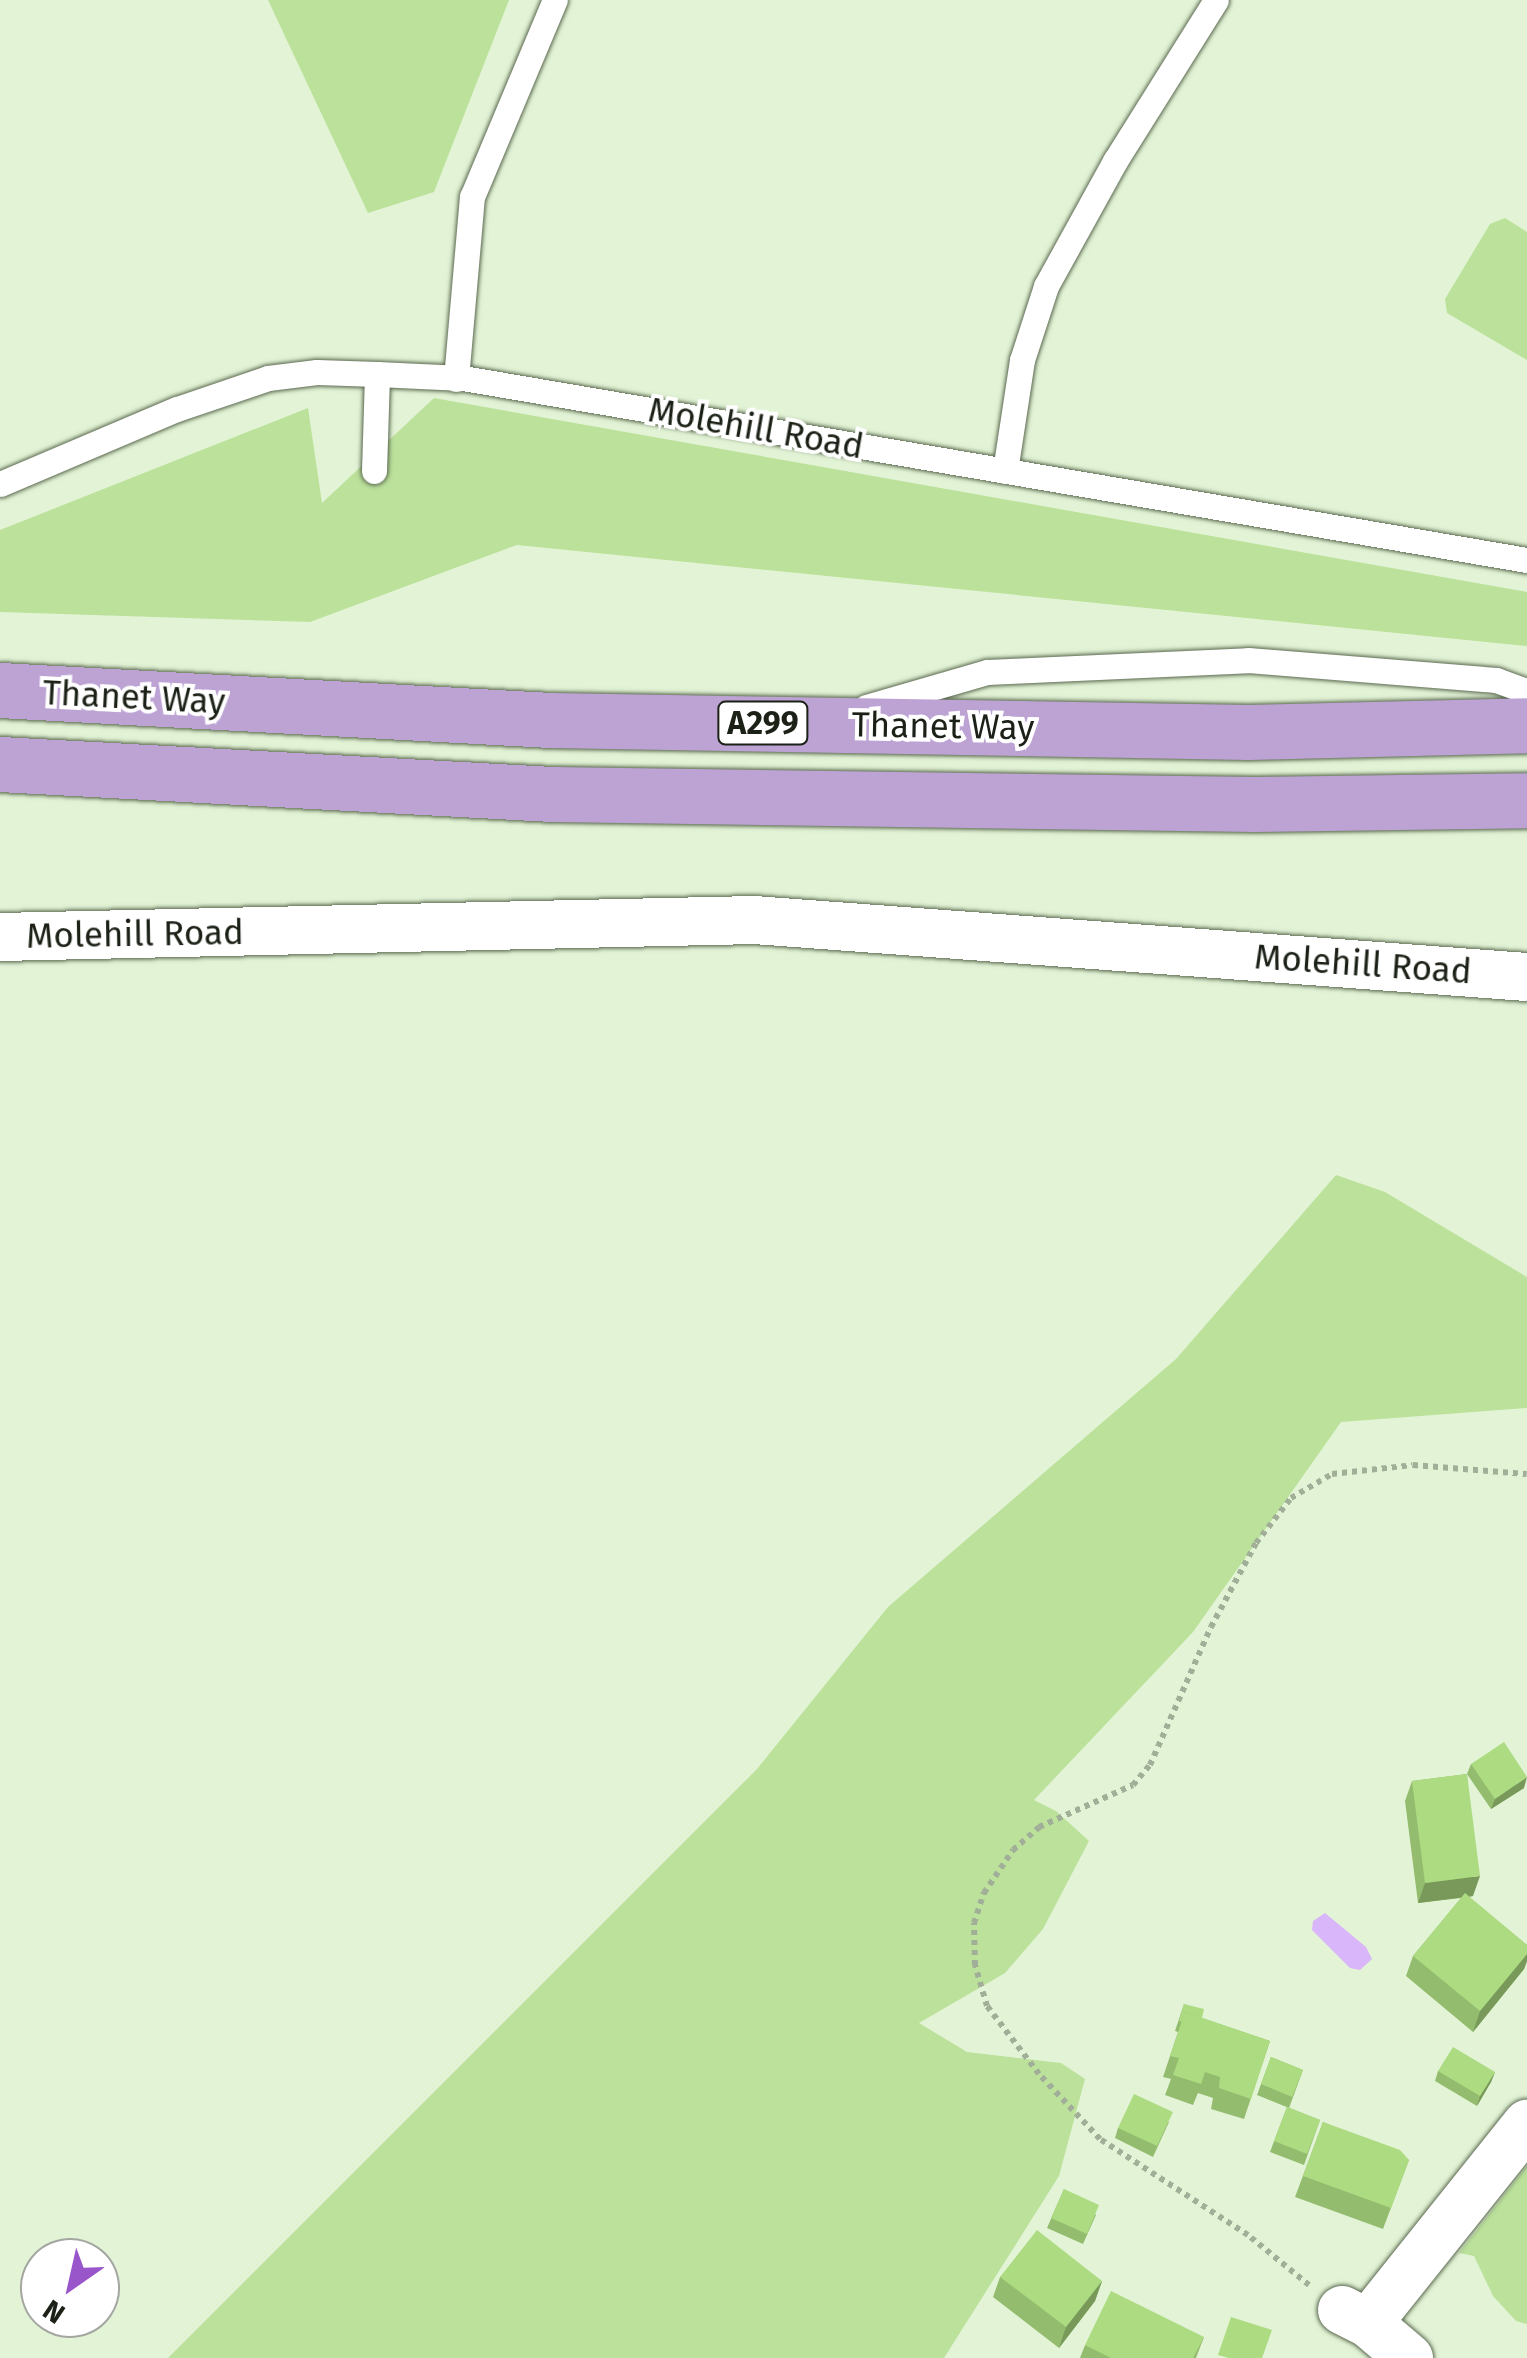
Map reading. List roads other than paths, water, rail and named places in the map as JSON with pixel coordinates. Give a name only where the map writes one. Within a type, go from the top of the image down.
[{"type":"highway","name":"Thanet Way","points":[[0,690],[551,720],[1248,732],[1527,725]]},
{"type":"highway","name":"Thanet Way","points":[[0,764],[572,794],[1255,804],[1513,803]]},
{"type":"street","name":"Molehill Road","points":[[0,937],[754,920],[1527,977]]},
{"type":"street","points":[[1410,2358],[1355,2316],[1527,2124]]},
{"type":"lane","points":[[456,379],[472,198],[556,0]]},
{"type":"lane","points":[[1005,471],[1022,360],[1046,286],[1115,161],[1216,0]]},
{"type":"lane","name":"Molehill Road","points":[[0,484],[177,410],[268,378],[317,372],[377,374],[456,379],[1527,560]]},
{"type":"lane","points":[[374,471],[377,374]]},
{"type":"lane","points":[[808,724],[986,672],[1229,661],[1496,680],[1527,690]]}]
